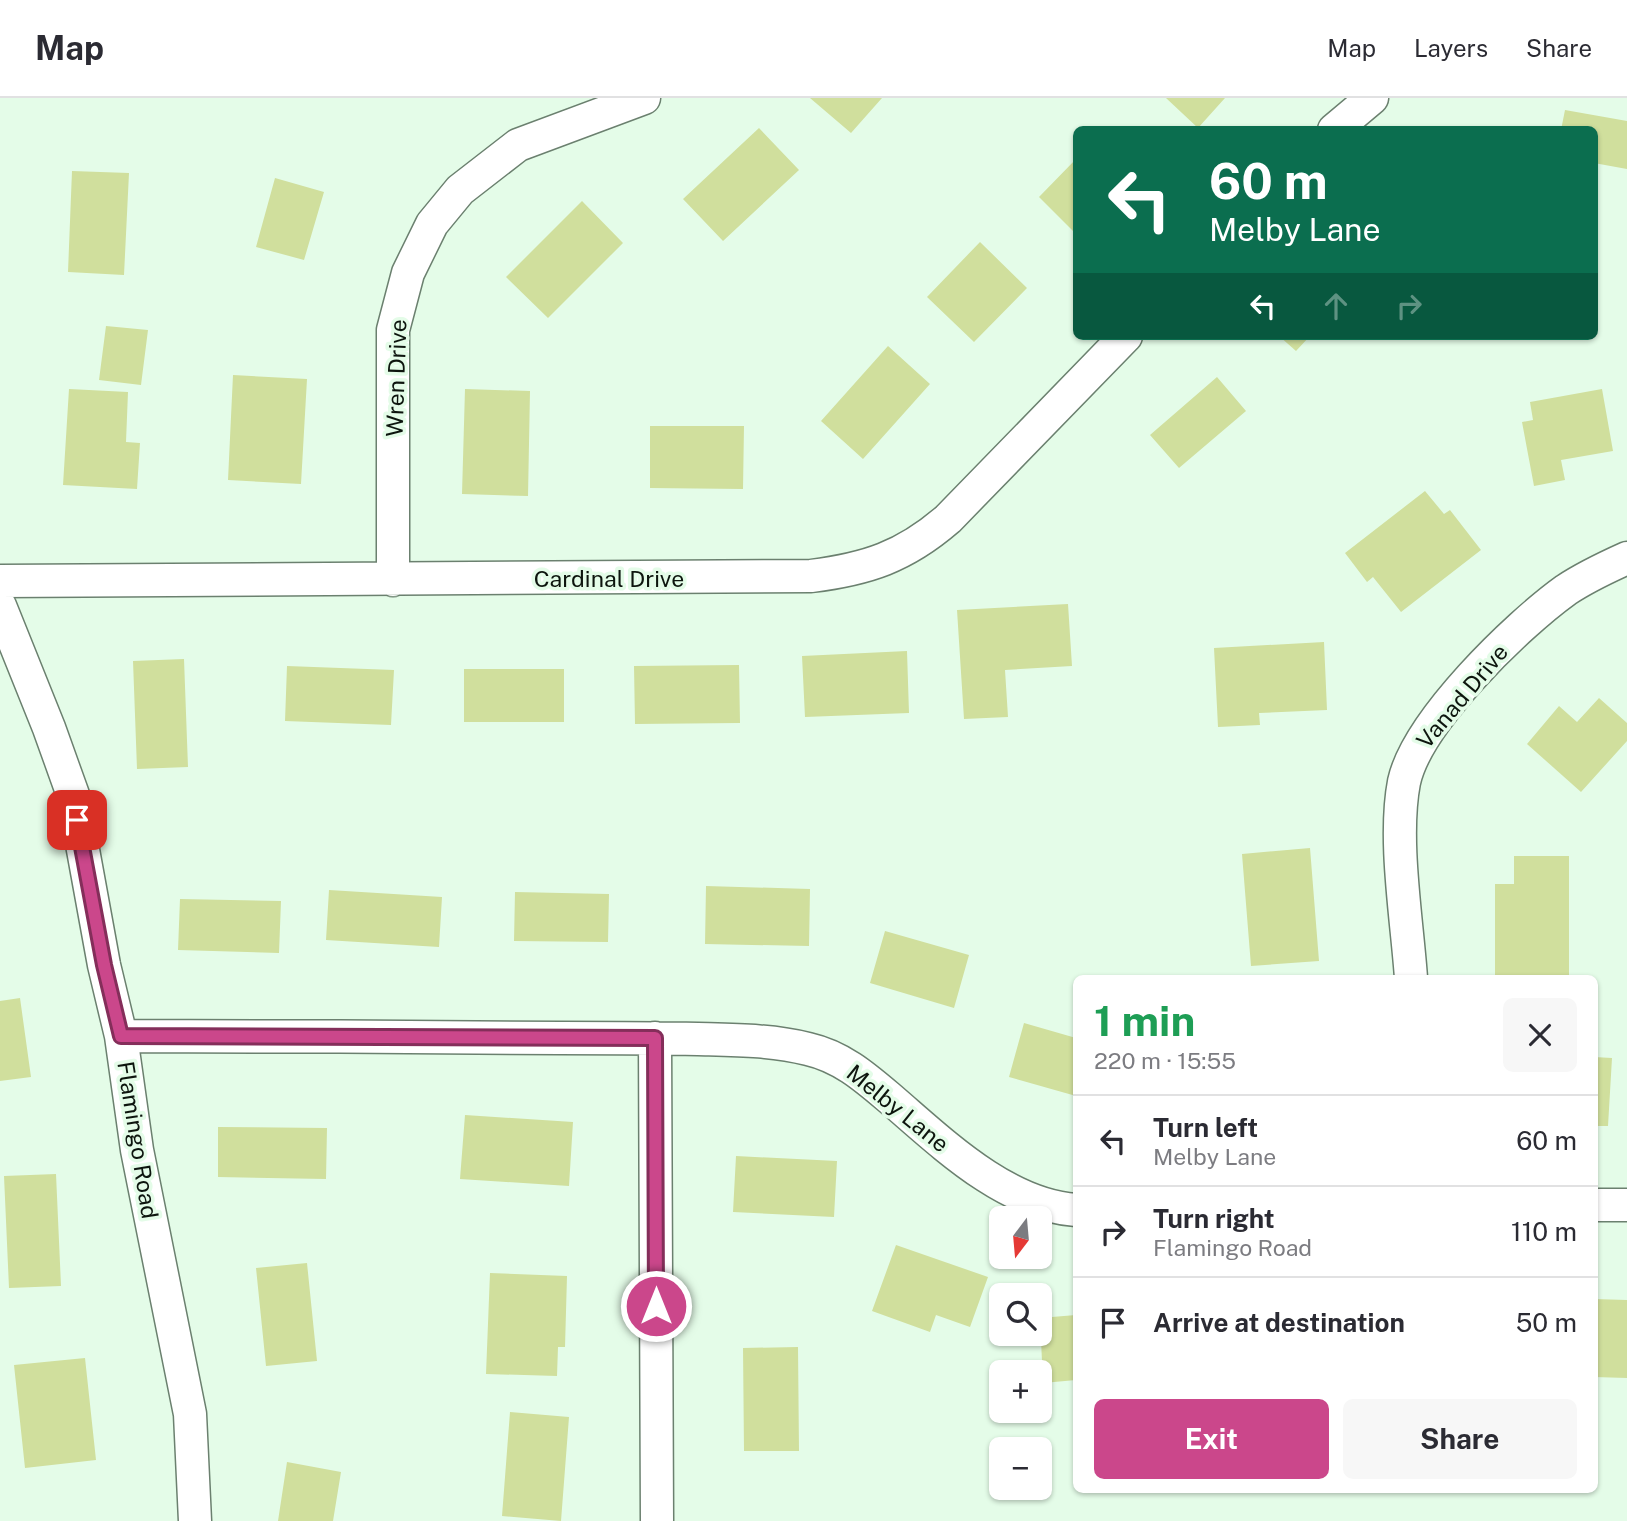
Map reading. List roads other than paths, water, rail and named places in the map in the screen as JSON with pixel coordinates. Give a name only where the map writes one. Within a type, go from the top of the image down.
[{"type":"street","name":"Wren Drive","points":[[393,580],[393,330],[408,273],[432,224],[460,190],[518,145],[644,98]]},
{"type":"street","points":[[1339,126],[1372,98]]},
{"type":"street","name":"Cardinal Drive","points":[[0,581],[811,576],[848,572],[907,550],[927,537],[948,519],[1122,340]]},
{"type":"street","name":"Vanad Drive","points":[[1411,975],[1400,827],[1404,782],[1418,745],[1482,666],[1525,624],[1567,589],[1627,558]]},
{"type":"street","name":"Flamingo Road","points":[[0,607],[73,795],[104,965],[121,1036],[138,1150],[190,1414],[195,1521]]},
{"type":"street","name":"Melby Lane","points":[[121,1036],[655,1038],[754,1040],[811,1049],[836,1058],[860,1072],[958,1157],[994,1181],[1043,1203],[1073,1209]]},
{"type":"street","points":[[655,1038],[657,1521]]},
{"type":"street","points":[[1598,1205],[1627,1205]]}]
